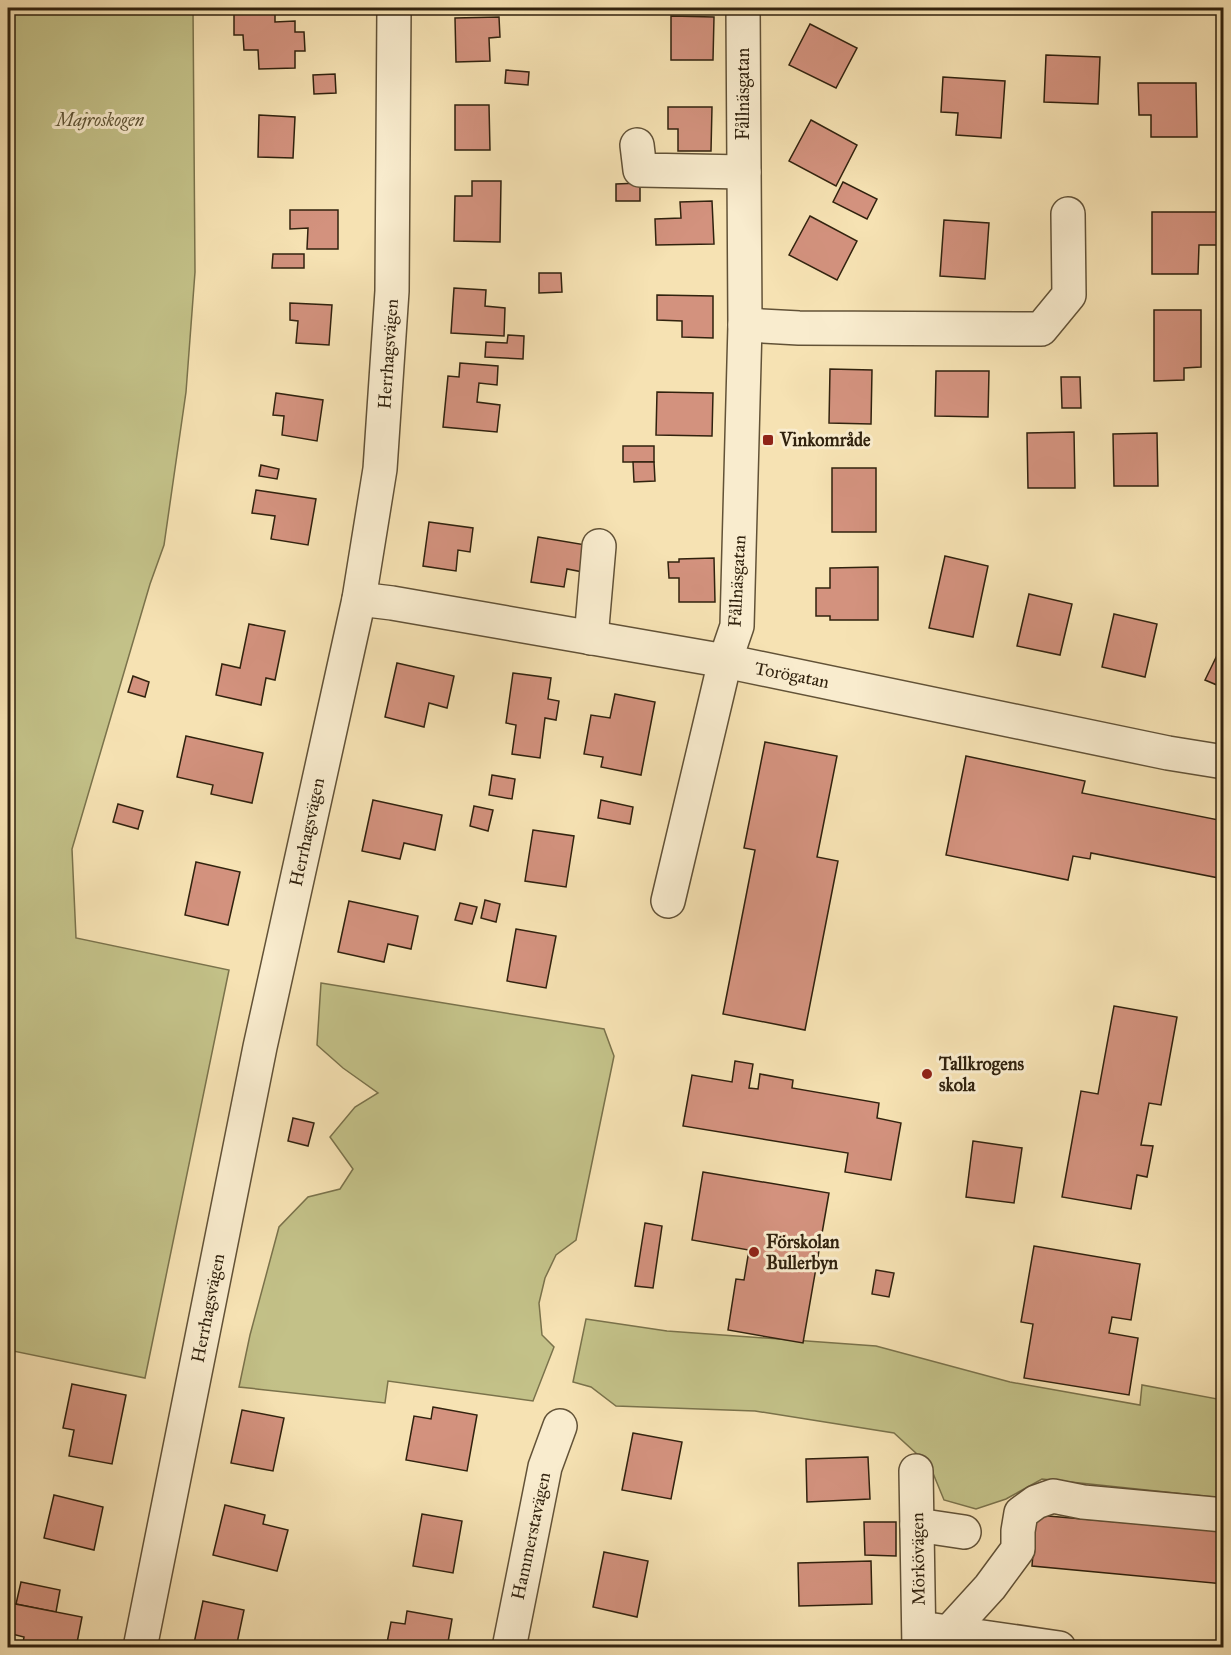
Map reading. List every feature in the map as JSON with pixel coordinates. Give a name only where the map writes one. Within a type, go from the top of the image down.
[{"type":"street","name":"Herrhagsvägen","points":[[140,1647],[260,1047],[359,599],[380,470],[392,291],[394,8]]},
{"type":"street","name":"Fållnäsgatan","points":[[668,901],[725,661],[737,626],[745,325],[743,8]]},
{"type":"street","points":[[637,145],[640,170],[744,171]]},
{"type":"street","points":[[745,325],[799,328],[1041,329],[1069,295],[1068,214]]},
{"type":"street","points":[[591,638],[599,546]]},
{"type":"street","name":"Torögatan","points":[[359,599],[725,661],[1168,753],[1224,762]]},
{"type":"street","name":"Hammerstavägen","points":[[509,1647],[545,1467],[560,1426]]},
{"type":"street","name":"Mörkövägen","points":[[916,1471],[917,1525],[929,1636]]},
{"type":"street","points":[[929,1636],[990,1587],[1018,1549],[1021,1513],[1035,1502],[1053,1496],[1083,1502],[1224,1515]]},
{"type":"street","points":[[917,1525],[964,1532]]},
{"type":"street","points":[[929,1636],[1059,1647]]},
{"type":"green space","name":"Majroskogen","points":[[8,8],[193,8],[195,272],[186,392],[164,545],[150,584],[72,849],[76,938],[229,970],[145,1378],[8,1350]]},
{"type":"green space","points":[[321,983],[604,1029],[614,1056],[576,1240],[556,1255],[545,1278],[539,1303],[542,1335],[554,1347],[533,1401],[388,1381],[385,1403],[239,1387],[250,1335],[279,1227],[308,1197],[340,1189],[353,1169],[330,1137],[355,1107],[378,1093],[343,1068],[317,1045]]},
{"type":"green space","points":[[586,1319],[667,1331],[876,1346],[1010,1382],[1140,1405],[1142,1385],[1223,1400],[1223,1498],[1042,1479],[1006,1499],[976,1509],[944,1500],[930,1466],[894,1433],[755,1411],[616,1406],[591,1387],[573,1382]]},
{"type":"building","points":[[234,8],[275,8],[275,22],[295,21],[295,32],[304,32],[305,51],[295,51],[295,68],[259,69],[258,50],[244,50],[243,35],[234,35]]},
{"type":"building","points":[[671,16],[714,17],[713,60],[671,60]]},
{"type":"building","points":[[499,17],[500,37],[489,38],[490,61],[456,62],[455,18]]},
{"type":"building","points":[[810,24],[857,48],[836,88],[789,65]]},
{"type":"building","points":[[1046,55],[1100,57],[1098,104],[1044,102]]},
{"type":"building","points":[[506,70],[529,72],[528,85],[505,83]]},
{"type":"building","points":[[335,74],[336,93],[314,94],[313,75]]},
{"type":"building","points":[[943,77],[1005,81],[1001,138],[956,135],[958,113],[941,112]]},
{"type":"building","points":[[1138,83],[1196,83],[1197,137],[1151,137],[1151,115],[1139,115]]},
{"type":"building","points":[[455,105],[489,105],[490,150],[455,150]]},
{"type":"building","points":[[668,107],[712,107],[711,151],[678,151],[678,129],[668,129]]},
{"type":"building","points":[[259,115],[295,117],[293,158],[258,157]]},
{"type":"building","points":[[811,120],[857,145],[836,186],[789,161]]},
{"type":"building","points":[[472,181],[501,181],[500,242],[454,241],[455,196],[472,196]]},
{"type":"building","points":[[843,182],[877,199],[867,219],[833,202]]},
{"type":"building","points":[[640,183],[640,201],[616,201],[616,184]]},
{"type":"building","points":[[712,201],[714,244],[656,245],[655,219],[681,218],[680,202]]},
{"type":"building","points":[[290,210],[338,210],[338,249],[307,249],[308,228],[290,229]]},
{"type":"building","points":[[1152,212],[1218,212],[1218,245],[1199,245],[1198,274],[1152,274]]},
{"type":"building","points":[[810,216],[857,241],[837,280],[789,255]]},
{"type":"building","points":[[944,220],[989,223],[985,279],[940,276]]},
{"type":"building","points":[[273,254],[304,254],[304,268],[272,268]]},
{"type":"building","points":[[539,273],[561,273],[562,292],[539,293]]},
{"type":"building","points":[[454,288],[486,290],[485,306],[505,308],[504,336],[451,333]]},
{"type":"building","points":[[657,295],[713,296],[713,338],[682,337],[682,321],[657,320]]},
{"type":"building","points":[[290,303],[332,305],[329,345],[296,343],[298,321],[290,320]]},
{"type":"building","points":[[1154,310],[1201,310],[1201,367],[1184,368],[1184,380],[1154,381]]},
{"type":"building","points":[[508,335],[524,336],[523,359],[485,357],[486,342],[507,343]]},
{"type":"building","points":[[460,363],[498,366],[497,385],[479,383],[477,402],[500,405],[497,432],[443,427],[448,376],[459,377]]},
{"type":"building","points":[[830,369],[872,370],[871,424],[829,423]]},
{"type":"building","points":[[936,371],[989,371],[988,417],[935,416]]},
{"type":"building","points":[[1061,377],[1080,377],[1081,408],[1062,408]]},
{"type":"building","points":[[657,392],[713,393],[712,436],[656,435]]},
{"type":"building","points":[[276,393],[323,400],[317,441],[282,435],[284,416],[273,415]]},
{"type":"building","points":[[1074,432],[1075,488],[1028,488],[1027,433]]},
{"type":"building","points":[[1157,433],[1158,486],[1114,486],[1113,434]]},
{"type":"building","points":[[623,446],[654,446],[654,462],[623,462]]},
{"type":"building","points":[[633,462],[654,462],[655,481],[634,482]]},
{"type":"building","points":[[261,465],[279,469],[277,479],[259,476]]},
{"type":"building","points":[[832,468],[876,468],[876,532],[832,532]]},
{"type":"building","points":[[256,490],[316,499],[308,545],[271,539],[275,516],[252,513]]},
{"type":"building","points":[[429,522],[473,528],[470,552],[458,550],[456,571],[423,566]]},
{"type":"building","points":[[538,537],[592,546],[588,573],[567,569],[564,587],[531,582]]},
{"type":"building","points":[[945,556],[988,566],[973,637],[929,628]]},
{"type":"building","points":[[714,558],[715,602],[679,602],[679,578],[669,578],[668,562],[679,562],[679,559]]},
{"type":"building","points":[[878,567],[878,620],[830,620],[830,616],[816,616],[816,588],[830,588],[830,568]]},
{"type":"building","points":[[1029,594],[1072,604],[1060,655],[1017,646]]},
{"type":"building","points":[[1114,614],[1157,624],[1145,677],[1102,667]]},
{"type":"building","points":[[249,624],[285,631],[275,680],[266,678],[261,705],[216,695],[222,664],[240,668]]},
{"type":"building","points":[[1224,641],[1224,688],[1205,680]]},
{"type":"building","points":[[397,663],[454,676],[447,708],[429,703],[424,727],[385,717]]},
{"type":"building","points":[[513,673],[551,678],[548,699],[559,701],[556,720],[545,718],[540,758],[512,754],[516,725],[506,723]]},
{"type":"building","points":[[133,676],[149,682],[145,697],[128,692]]},
{"type":"building","points":[[615,694],[655,702],[641,775],[601,767],[603,757],[584,754],[591,715],[610,718]]},
{"type":"building","points":[[186,736],[263,753],[252,803],[211,794],[213,785],[177,777]]},
{"type":"building","points":[[765,742],[837,756],[817,857],[838,861],[805,1030],[723,1014],[755,850],[744,848]]},
{"type":"building","points":[[966,756],[1085,781],[1082,793],[1224,821],[1224,879],[1091,853],[1090,859],[1073,856],[1068,880],[946,855]]},
{"type":"building","points":[[492,775],[515,779],[512,799],[489,795]]},
{"type":"building","points":[[373,800],[442,815],[435,850],[404,843],[400,859],[362,851]]},
{"type":"building","points":[[601,800],[633,807],[630,824],[598,818]]},
{"type":"building","points":[[118,804],[143,811],[138,829],[113,822]]},
{"type":"building","points":[[474,806],[493,810],[488,831],[470,826]]},
{"type":"building","points":[[533,830],[574,836],[566,887],[525,881]]},
{"type":"building","points":[[196,862],[240,872],[228,925],[185,915]]},
{"type":"building","points":[[485,900],[500,904],[496,922],[481,918]]},
{"type":"building","points":[[349,901],[418,916],[411,949],[388,944],[384,962],[338,952]]},
{"type":"building","points":[[460,903],[477,907],[472,924],[455,920]]},
{"type":"building","points":[[516,929],[556,936],[546,988],[507,981]]},
{"type":"building","points":[[1114,1006],[1177,1017],[1161,1105],[1149,1103],[1141,1145],[1153,1146],[1147,1177],[1137,1175],[1131,1209],[1062,1197],[1081,1091],[1098,1094]]},
{"type":"building","points":[[735,1061],[753,1064],[749,1088],[758,1089],[760,1074],[793,1080],[792,1088],[879,1103],[877,1118],[901,1123],[891,1180],[845,1172],[848,1153],[683,1126],[692,1075],[732,1082]]},
{"type":"building","points":[[293,1118],[314,1123],[308,1146],[288,1141]]},
{"type":"building","points":[[973,1141],[1022,1148],[1014,1203],[966,1197]]},
{"type":"building","points":[[703,1172],[829,1193],[803,1343],[728,1330],[736,1279],[744,1280],[749,1250],[692,1240]]},
{"type":"building","points":[[645,1223],[662,1226],[653,1288],[635,1286]]},
{"type":"building","points":[[1034,1246],[1140,1264],[1131,1320],[1112,1317],[1109,1333],[1138,1338],[1129,1395],[1024,1378],[1033,1324],[1021,1322]]},
{"type":"building","points":[[876,1270],[894,1273],[889,1297],[872,1294]]},
{"type":"building","points":[[72,1384],[126,1395],[112,1464],[69,1456],[74,1430],[63,1428]]},
{"type":"building","points":[[433,1407],[477,1415],[467,1471],[406,1460],[414,1416],[431,1419]]},
{"type":"building","points":[[242,1410],[284,1418],[273,1471],[231,1463]]},
{"type":"building","points":[[633,1433],[682,1442],[671,1499],[622,1490]]},
{"type":"building","points":[[868,1457],[870,1499],[807,1502],[806,1459]]},
{"type":"building","points":[[54,1495],[103,1507],[94,1550],[44,1538]]},
{"type":"building","points":[[225,1505],[265,1515],[263,1524],[288,1530],[277,1571],[213,1555]]},
{"type":"building","points":[[422,1514],[462,1521],[453,1573],[413,1566]]},
{"type":"building","points":[[1036,1515],[1224,1531],[1224,1584],[1032,1566]]},
{"type":"building","points":[[864,1522],[896,1522],[896,1556],[865,1555]]},
{"type":"building","points":[[604,1552],[648,1561],[637,1617],[593,1607]]},
{"type":"building","points":[[871,1561],[872,1604],[799,1606],[798,1563]]},
{"type":"building","points":[[21,1582],[60,1590],[56,1612],[16,1604]]},
{"type":"building","points":[[203,1601],[244,1610],[236,1648],[193,1648]]},
{"type":"building","points":[[10,1603],[82,1617],[76,1648],[22,1648],[24,1637],[8,1633]]},
{"type":"building","points":[[407,1611],[452,1619],[447,1648],[386,1648],[391,1622],[405,1624]]},
{"type":"place","name":"Vinkområde","points":[[768,440]]},
{"type":"place","name":"Tallkrogens skola","points":[[927,1074]]},
{"type":"place","name":"Förskolan Bullerbyn","points":[[754,1252]]}]
